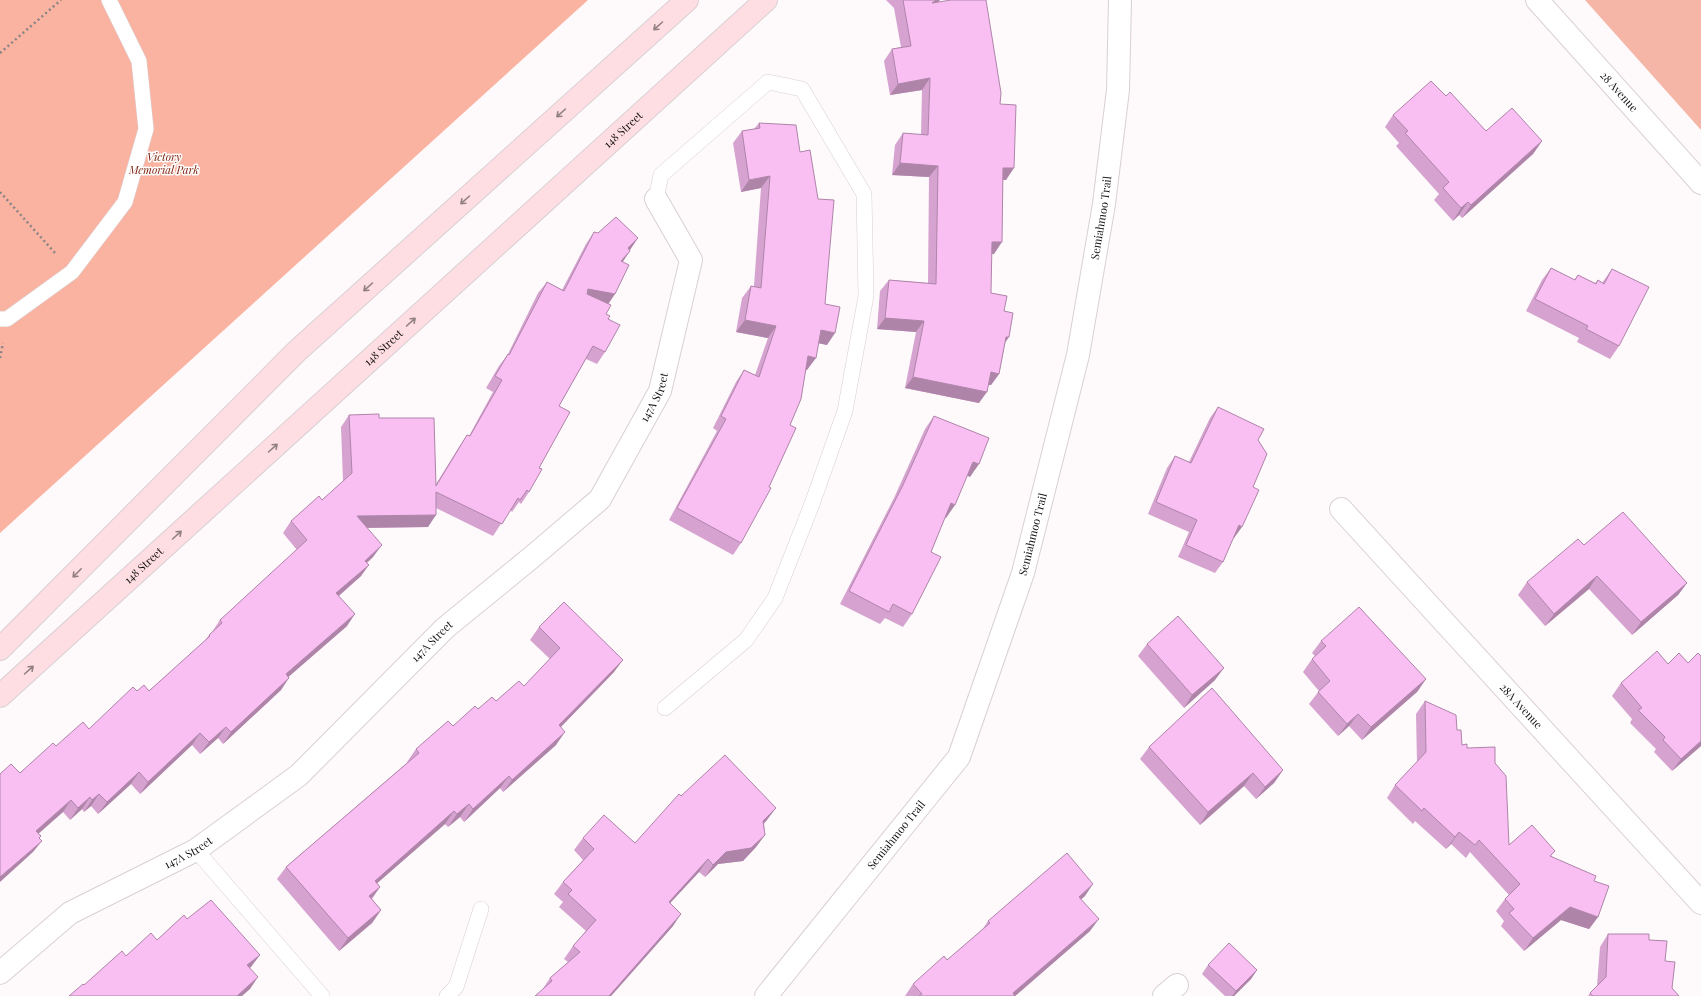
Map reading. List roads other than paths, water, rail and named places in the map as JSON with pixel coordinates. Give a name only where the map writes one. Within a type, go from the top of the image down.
[{"type":"main road","points":[[0,650],[297,351],[687,0]]},
{"type":"main road","name":"148 Street","points":[[0,696],[766,0]]},
{"type":"street","name":"Semiahmoo Trail","points":[[766,996],[959,758],[1023,573],[1078,355],[1104,204],[1117,97],[1120,0]]},
{"type":"street","name":"28 Avenue","points":[[1537,0],[1701,183]]},
{"type":"street","name":"147A Street","points":[[0,973],[70,913],[196,850],[299,775],[445,628],[600,499],[660,391],[691,260],[656,199]]},
{"type":"street","name":"28A Avenue","points":[[1340,509],[1701,903]]},
{"type":"lane","points":[[0,319],[7,318],[72,272],[125,202],[146,128],[139,61],[109,0]]},
{"type":"lane","points":[[656,199],[661,175],[768,82],[802,89],[864,194],[866,296],[845,411],[812,504],[775,598],[746,640],[665,708]]},
{"type":"lane","points":[[196,850],[322,996]]},
{"type":"lane","points":[[447,996],[456,987],[481,909]]},
{"type":"park label","name":"Victory Memorial Park","points":[[164,163]]}]
